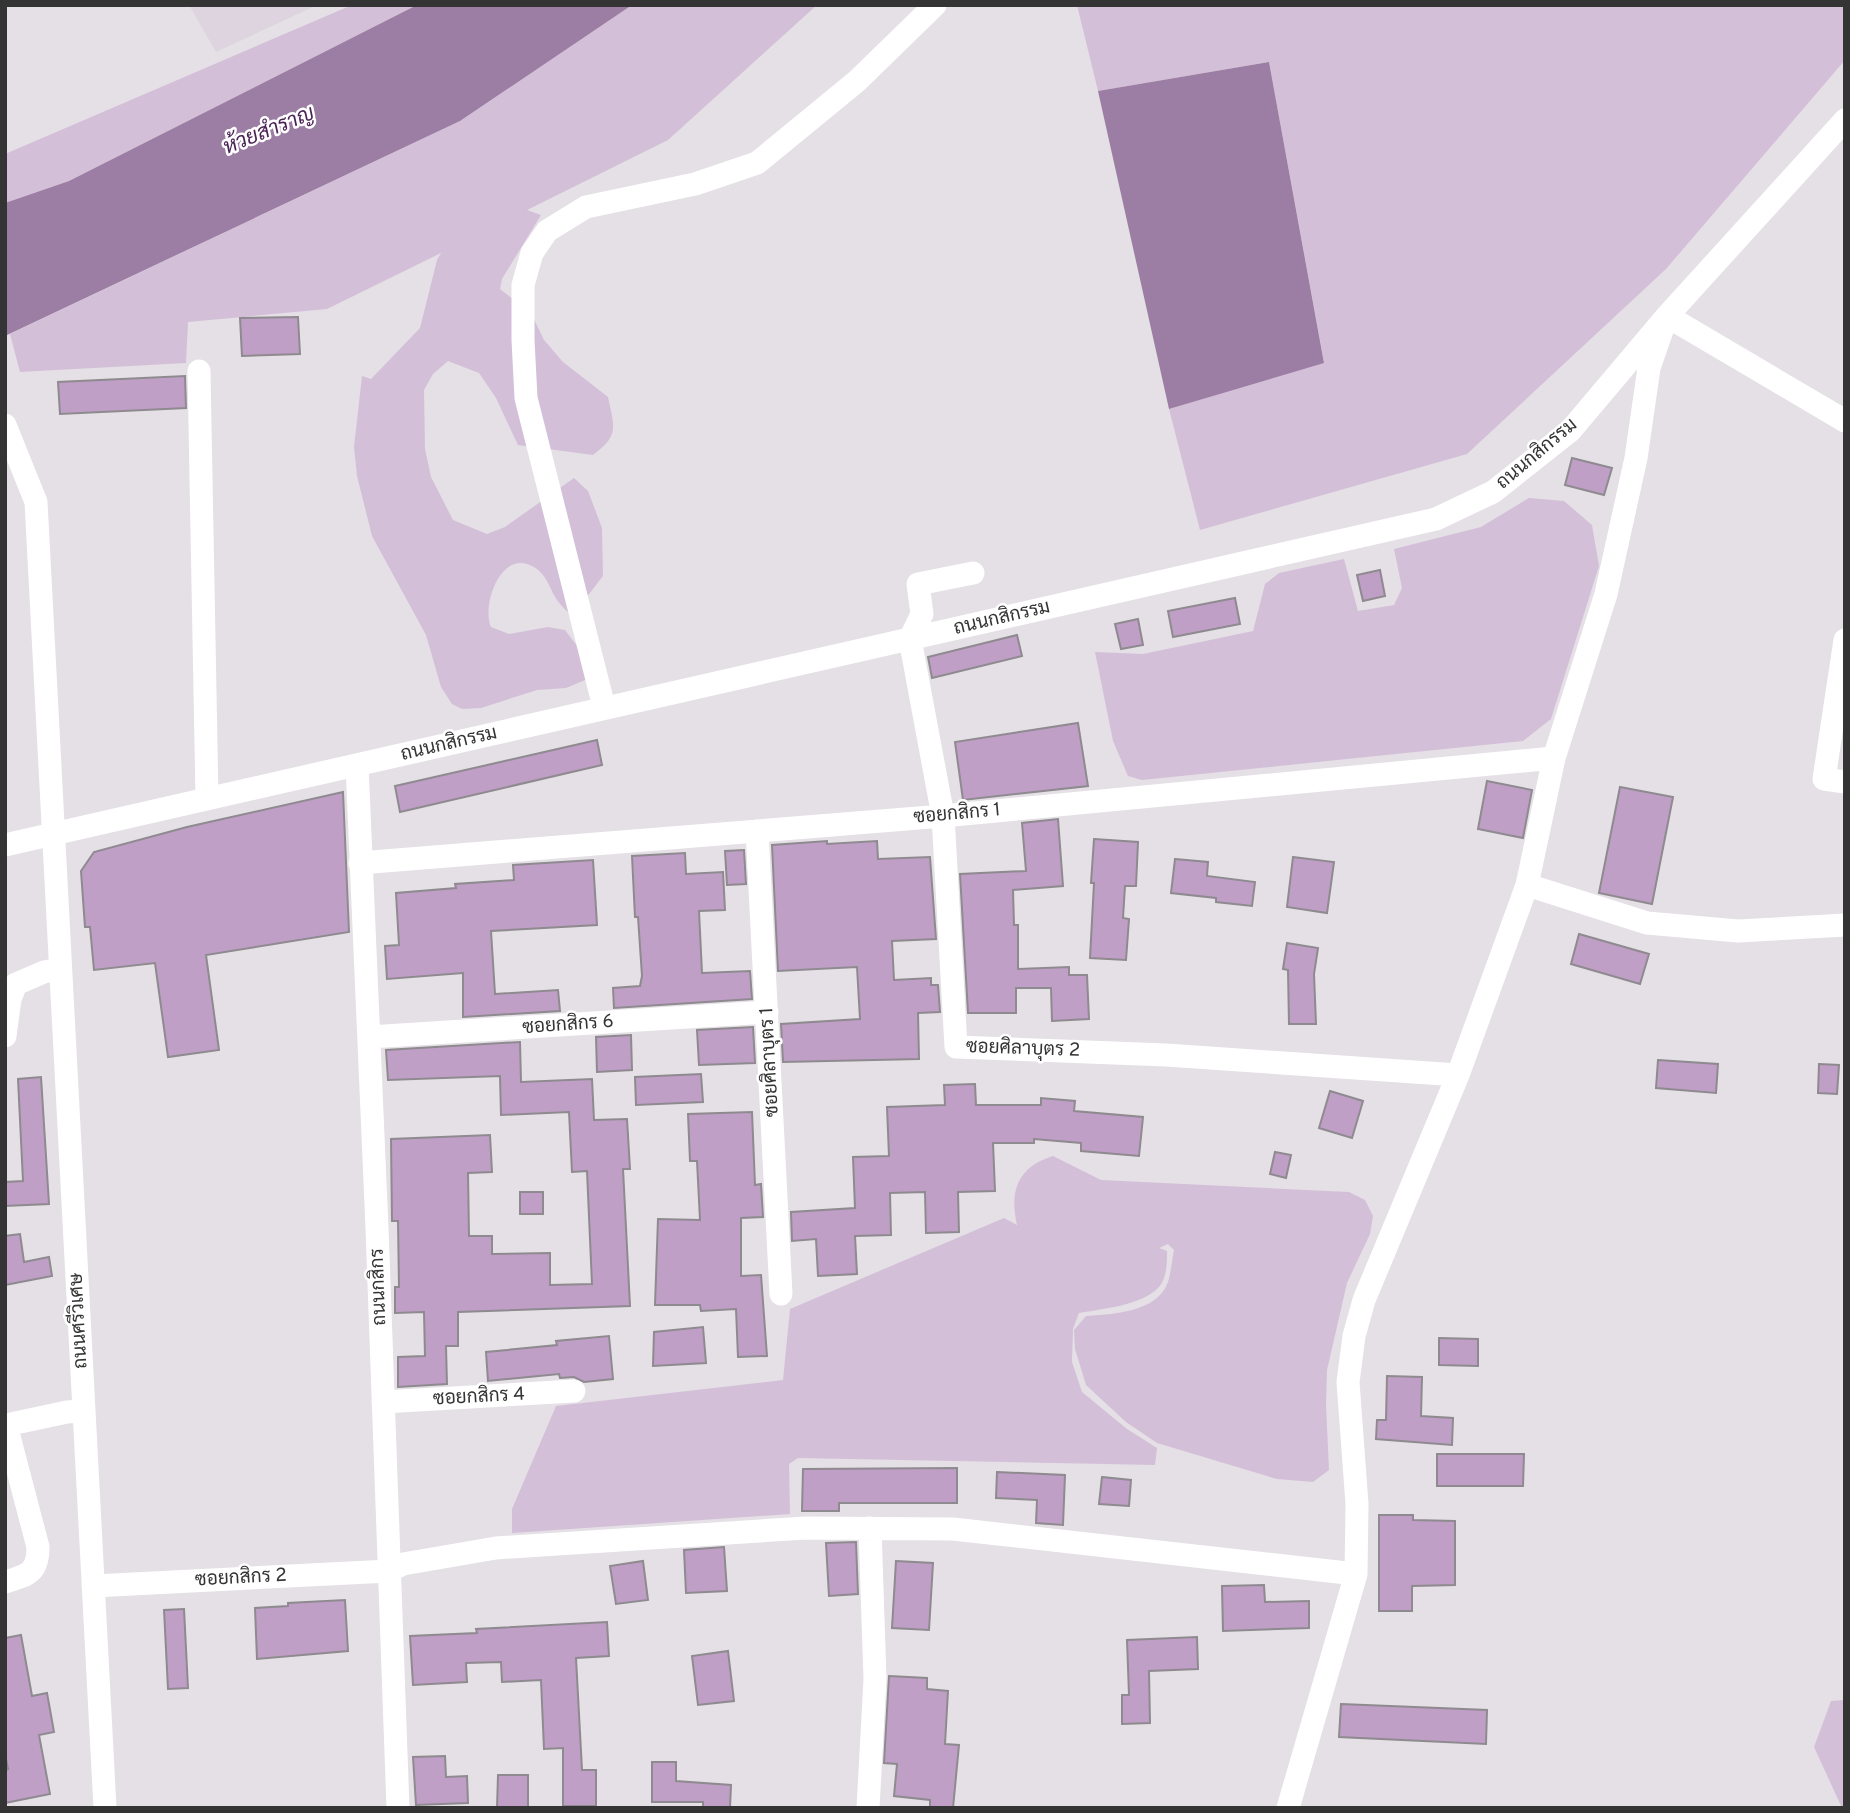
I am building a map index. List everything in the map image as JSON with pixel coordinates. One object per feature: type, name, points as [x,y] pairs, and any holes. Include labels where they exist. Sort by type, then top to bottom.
[{"type":"street","points":[[604,707],[526,398],[523,285],[532,253],[547,231],[586,207],[695,184],[757,163],[857,81],[935,5]]},
{"type":"street","name":"ถนนกสิกรรม","points":[[5,845],[1436,519],[1493,492],[1570,432],[1667,316],[1845,120]]},
{"type":"street","points":[[1288,1808],[1356,1574],[1357,1504],[1348,1382],[1354,1336],[1364,1300],[1458,1075],[1527,885],[1554,758],[1606,594],[1636,458],[1649,368],[1667,316],[1845,422]]},
{"type":"street","points":[[199,371],[207,799]]},
{"type":"street","name":"ถนนศรีวิเศษ","points":[[5,425],[36,502],[105,1808]]},
{"type":"street","points":[[910,639],[922,614],[918,584],[973,573]]},
{"type":"street","name":"ซอยศิลาบุตร 2","points":[[910,639],[943,816],[956,1047],[1166,1055],[1458,1075]]},
{"type":"street","points":[[1845,640],[1824,779],[1845,782]]},
{"type":"street","name":"ซอยกสิกร 1","points":[[360,863],[943,816],[1554,758]]},
{"type":"street","name":"ถนนกสิกร","points":[[357,765],[398,1808]]},
{"type":"street","name":"ซอยศิลาบุตร 1","points":[[757,831],[781,1294]]},
{"type":"street","points":[[1527,885],[1647,923],[1738,931],[1845,925]]},
{"type":"street","points":[[5,1036],[10,999],[16,984],[44,972],[60,969]]},
{"type":"street","name":"ซอยกสิกร 6","points":[[369,1037],[768,1012]]},
{"type":"street","name":"ซอยกสิกร 4","points":[[383,1402],[574,1391]]},
{"type":"street","points":[[5,1582],[27,1576],[38,1563],[38,1547],[6,1425],[83,1411]]},
{"type":"street","name":"ซอยกสิกร 2","points":[[93,1586],[389,1571],[403,1564],[496,1548],[806,1528],[953,1530],[1356,1574]]},
{"type":"street","points":[[868,1808],[875,1679],[870,1528]]},
{"type":"shaded area","points":[[189,5],[317,5],[216,52]]},
{"type":"shaded area","points":[[352,5],[417,5],[69,181],[5,203],[5,154]]},
{"type":"shaded area","points":[[632,5],[817,5],[668,140],[527,210],[541,215],[502,279],[500,289],[531,313],[544,340],[563,362],[608,397],[613,430],[602,448],[593,455],[518,445],[496,398],[479,373],[448,361],[433,374],[424,390],[425,449],[431,477],[453,520],[487,534],[505,527],[574,478],[588,491],[602,528],[603,576],[572,616],[557,600],[538,570],[527,564],[517,563],[500,575],[489,608],[491,627],[509,634],[548,627],[565,630],[587,659],[590,678],[566,688],[537,690],[481,708],[462,709],[452,704],[441,687],[426,635],[372,536],[357,476],[354,447],[362,376],[371,379],[420,328],[441,253],[327,309],[188,322],[186,363],[20,372],[10,334],[460,121]]},
{"type":"shaded area","points":[[1077,5],[1845,5],[1845,60],[1666,269],[1467,454],[1200,530],[1169,409],[1324,362],[1269,62],[1098,91]]},
{"type":"shaded area","points":[[1529,498],[1564,501],[1592,525],[1599,566],[1551,719],[1523,741],[1142,780],[1128,776],[1113,741],[1095,652],[1143,654],[1253,631],[1265,584],[1279,573],[1344,559],[1358,611],[1394,605],[1402,588],[1394,549],[1481,527]]},
{"type":"shaded area","points":[[1053,1156],[1101,1180],[1349,1192],[1365,1200],[1373,1216],[1370,1234],[1347,1283],[1327,1370],[1329,1470],[1313,1482],[1277,1479],[1157,1443],[1126,1422],[1086,1385],[1075,1349],[1074,1330],[1086,1316],[1133,1310],[1154,1300],[1162,1292],[1169,1278],[1174,1250],[1168,1244],[1159,1248],[1167,1251],[1167,1266],[1158,1288],[1142,1299],[1079,1313],[1073,1329],[1072,1362],[1082,1392],[1127,1429],[1157,1448],[1155,1465],[798,1458],[789,1464],[790,1514],[512,1533],[512,1509],[556,1406],[783,1380],[790,1309],[1004,1218],[1017,1225],[1014,1201],[1019,1182],[1031,1167]]},
{"type":"shaded area","points":[[1845,1700],[1845,1808],[1842,1808],[1814,1747],[1831,1701]]},
{"type":"water","name":"ห้วยสำราญ","points":[[417,5],[632,5],[460,121],[5,336],[5,203],[69,181]]},
{"type":"water","points":[[1269,62],[1324,363],[1169,409],[1098,91]]},
{"type":"building","points":[[298,317],[300,354],[242,356],[240,318]]},
{"type":"building","points":[[185,376],[186,408],[60,414],[58,382]]},
{"type":"building","points":[[1572,458],[1612,468],[1604,495],[1565,485]]},
{"type":"building","points":[[1380,570],[1385,596],[1363,601],[1357,575]]},
{"type":"building","points":[[1235,598],[1240,624],[1173,637],[1168,611]]},
{"type":"building","points":[[1138,619],[1143,645],[1121,649],[1115,624]]},
{"type":"building","points":[[1017,635],[1022,656],[932,678],[928,657]]},
{"type":"building","points":[[1078,723],[1088,786],[963,800],[955,742]]},
{"type":"building","points":[[597,740],[602,765],[400,812],[395,786]]},
{"type":"building","points":[[1487,781],[1532,790],[1523,838],[1478,829]]},
{"type":"building","points":[[1620,787],[1673,797],[1652,904],[1599,893]]},
{"type":"building","points":[[343,792],[349,932],[206,955],[219,1050],[168,1057],[155,963],[94,970],[90,927],[85,927],[81,871],[94,852],[187,827]]},
{"type":"building","points":[[1058,819],[1063,886],[1013,890],[1014,925],[1018,925],[1018,969],[1069,967],[1069,975],[1087,975],[1089,1019],[1052,1021],[1051,988],[1016,988],[1016,1013],[968,1013],[960,874],[1026,871],[1022,823]]},
{"type":"building","points":[[1094,839],[1138,842],[1136,886],[1125,886],[1123,918],[1129,919],[1126,960],[1090,958]]},
{"type":"building","points":[[827,841],[827,844],[877,841],[878,859],[930,857],[936,939],[892,941],[894,980],[931,978],[931,985],[938,985],[940,1012],[918,1013],[919,1059],[783,1062],[781,1024],[860,1019],[857,967],[778,971],[772,845]]},
{"type":"building","points":[[744,850],[746,884],[727,885],[725,851]]},
{"type":"building","points":[[685,853],[686,874],[723,872],[725,910],[699,911],[702,973],[750,971],[752,999],[614,1008],[613,988],[640,986],[642,976],[632,856]]},
{"type":"building","points":[[1293,857],[1334,862],[1327,913],[1287,907]]},
{"type":"building","points":[[1175,859],[1208,862],[1207,876],[1255,882],[1252,906],[1216,902],[1216,898],[1171,893]]},
{"type":"building","points":[[593,860],[597,925],[491,931],[495,994],[558,990],[560,1011],[463,1017],[463,973],[387,979],[385,946],[399,945],[396,893],[456,888],[455,884],[514,880],[513,865]]},
{"type":"building","points":[[1579,934],[1649,954],[1640,984],[1571,964]]},
{"type":"building","points":[[1287,943],[1318,948],[1314,974],[1316,1024],[1289,1024],[1288,970],[1283,969]]},
{"type":"building","points":[[753,1027],[755,1063],[699,1065],[697,1030]]},
{"type":"building","points":[[631,1035],[632,1070],[597,1072],[596,1037]]},
{"type":"building","points":[[520,1042],[521,1082],[592,1079],[594,1120],[627,1119],[630,1169],[623,1169],[630,1306],[458,1312],[458,1346],[446,1346],[447,1384],[398,1387],[398,1357],[425,1356],[424,1312],[395,1313],[395,1287],[399,1287],[398,1221],[392,1221],[391,1139],[490,1135],[492,1172],[468,1173],[469,1236],[492,1236],[492,1254],[550,1253],[550,1285],[592,1284],[587,1171],[572,1172],[569,1112],[501,1115],[500,1076],[388,1080],[386,1050]]},
{"type":"building","points":[[1658,1060],[1718,1064],[1716,1093],[1656,1088]]},
{"type":"building","points":[[1819,1064],[1839,1065],[1837,1094],[1818,1093]]},
{"type":"building","points":[[701,1074],[703,1102],[636,1105],[635,1077]]},
{"type":"building","points":[[41,1077],[49,1204],[5,1206],[5,1182],[23,1181],[18,1079]]},
{"type":"building","points":[[975,1084],[976,1105],[1041,1105],[1041,1098],[1075,1101],[1074,1111],[1143,1117],[1139,1156],[1081,1151],[1081,1143],[1034,1139],[1034,1143],[993,1143],[995,1191],[958,1192],[959,1232],[926,1233],[925,1192],[890,1193],[891,1235],[855,1236],[857,1274],[818,1276],[816,1239],[792,1241],[791,1212],[855,1208],[853,1157],[889,1156],[887,1107],[945,1105],[944,1085]]},
{"type":"building","points":[[1330,1091],[1363,1101],[1352,1138],[1319,1128]]},
{"type":"building","points":[[752,1112],[755,1185],[761,1184],[763,1217],[741,1218],[741,1276],[761,1275],[767,1356],[738,1357],[736,1309],[701,1311],[700,1305],[655,1305],[658,1219],[700,1220],[697,1161],[690,1161],[688,1114]]},
{"type":"building","points":[[1275,1152],[1291,1155],[1286,1178],[1270,1174]]},
{"type":"building","points":[[520,1192],[543,1192],[543,1214],[520,1214]]},
{"type":"building","points":[[20,1234],[24,1262],[49,1257],[52,1276],[5,1285],[5,1236]]},
{"type":"building","points":[[703,1327],[706,1363],[653,1366],[654,1332]]},
{"type":"building","points":[[609,1336],[613,1379],[584,1382],[574,1377],[560,1378],[559,1374],[488,1381],[486,1352],[557,1345],[556,1341]]},
{"type":"building","points":[[1439,1338],[1478,1339],[1478,1366],[1439,1365]]},
{"type":"building","points":[[1387,1376],[1422,1377],[1421,1416],[1453,1418],[1452,1445],[1376,1439],[1377,1420],[1386,1420]]},
{"type":"building","points":[[1437,1454],[1524,1454],[1523,1486],[1437,1486]]},
{"type":"building","points":[[957,1468],[957,1503],[839,1503],[839,1511],[802,1511],[803,1469]]},
{"type":"building","points":[[997,1472],[1065,1475],[1063,1525],[1036,1523],[1037,1500],[996,1498]]},
{"type":"building","points":[[1102,1477],[1131,1480],[1129,1506],[1099,1504]]},
{"type":"building","points":[[1379,1515],[1413,1515],[1413,1520],[1455,1521],[1455,1585],[1412,1586],[1412,1611],[1379,1611]]},
{"type":"building","points":[[856,1542],[858,1594],[829,1596],[826,1543]]},
{"type":"building","points":[[724,1547],[727,1591],[686,1593],[684,1550]]},
{"type":"building","points":[[643,1561],[648,1600],[616,1604],[610,1566]]},
{"type":"building","points":[[896,1561],[933,1563],[929,1630],[892,1628]]},
{"type":"building","points":[[1264,1585],[1265,1602],[1309,1601],[1309,1628],[1223,1631],[1222,1586]]},
{"type":"building","points":[[345,1600],[348,1651],[257,1659],[255,1608]]},
{"type":"building","points":[[184,1609],[188,1688],[168,1689],[164,1610]]},
{"type":"building","points":[[607,1622],[609,1656],[576,1658],[582,1770],[596,1770],[596,1806],[563,1806],[563,1748],[544,1749],[541,1680],[502,1682],[501,1662],[466,1663],[467,1682],[413,1685],[410,1636],[477,1633],[476,1629]]},
{"type":"building","points":[[21,1635],[32,1696],[47,1693],[54,1732],[39,1735],[50,1794],[5,1803],[5,1770],[8,1769],[5,1754],[5,1638]]},
{"type":"building","points":[[1197,1637],[1198,1669],[1149,1671],[1150,1723],[1122,1724],[1122,1695],[1129,1695],[1127,1640]]},
{"type":"building","points":[[728,1651],[734,1701],[698,1705],[692,1656]]},
{"type":"building","points":[[889,1676],[927,1678],[927,1689],[948,1691],[945,1744],[959,1745],[953,1808],[930,1808],[930,1800],[894,1796],[897,1764],[884,1763]]},
{"type":"building","points":[[1341,1704],[1487,1710],[1486,1744],[1339,1737]]},
{"type":"building","points":[[445,1756],[446,1777],[467,1776],[468,1803],[416,1805],[413,1757]]},
{"type":"building","points":[[652,1762],[676,1762],[676,1781],[731,1785],[730,1808],[703,1807],[703,1802],[652,1802]]},
{"type":"building","points":[[498,1775],[528,1775],[528,1808],[497,1808]]}]
